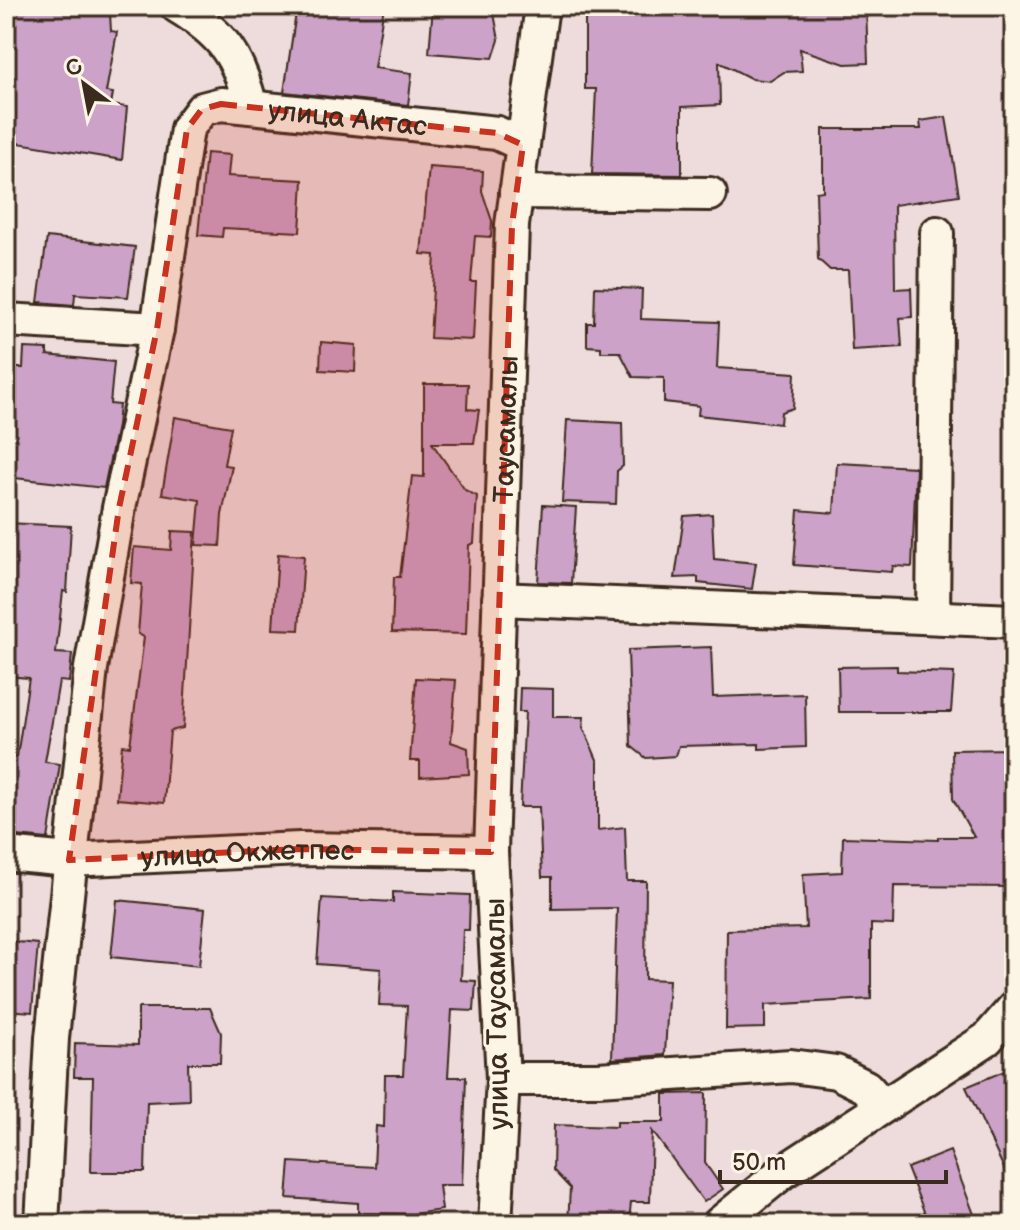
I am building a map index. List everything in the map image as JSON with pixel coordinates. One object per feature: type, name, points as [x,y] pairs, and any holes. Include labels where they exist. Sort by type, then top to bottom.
[{"type":"street","name":"улица Актас","points":[[177,6],[208,25],[241,67],[251,107],[497,133],[523,145]]},
{"type":"street","name":"Таусамалы","points":[[491,852],[512,225],[542,6]]},
{"type":"street","points":[[42,1224],[52,1038],[69,860],[94,654],[119,508],[157,329],[187,129],[202,109],[221,104],[251,107]]},
{"type":"street","points":[[516,192],[710,194]]},
{"type":"street","points":[[933,617],[937,233]]},
{"type":"street","points":[[6,320],[157,329]]},
{"type":"street","points":[[499,599],[1014,621]]},
{"type":"street","name":"улица Окжетпес","points":[[6,854],[69,860],[300,849],[491,852]]},
{"type":"street","name":"улица Таусамалы","points":[[491,852],[503,1079],[495,1224]]},
{"type":"street","points":[[719,1224],[783,1172],[987,1039],[1014,1008]]},
{"type":"street","points":[[503,1079],[598,1079],[791,1066],[836,1072],[866,1087],[883,1106]]},
{"type":"highlighted area","points":[[221,104],[497,133],[523,145],[512,225],[491,852],[300,849],[69,860],[119,508],[157,329],[187,129],[202,109]]},
{"type":"building","points":[[12,6],[76,6],[110,13],[111,31],[117,32],[106,92],[113,93],[111,105],[127,107],[122,160],[6,141],[6,39]]},
{"type":"building","points":[[297,6],[384,6],[374,68],[412,73],[408,105],[284,92]]},
{"type":"building","points":[[433,6],[493,8],[499,40],[493,58],[429,53]]},
{"type":"building","points":[[585,6],[866,6],[868,63],[845,64],[800,49],[802,71],[784,72],[770,81],[752,79],[719,62],[720,105],[682,107],[682,175],[592,174],[596,89],[585,89]]},
{"type":"building","points":[[946,117],[959,195],[894,205],[895,289],[911,288],[912,317],[900,318],[902,347],[852,350],[848,270],[830,270],[818,259],[816,192],[823,191],[823,129],[921,129],[920,121]]},
{"type":"building","points":[[206,153],[230,155],[228,176],[303,180],[300,232],[223,228],[222,237],[198,235]]},
{"type":"building","points":[[429,167],[483,171],[482,191],[492,221],[491,237],[475,236],[471,282],[476,282],[473,340],[430,338],[435,255],[421,254]]},
{"type":"building","points":[[47,237],[135,247],[128,297],[75,294],[74,305],[38,302]]},
{"type":"building","points":[[595,287],[642,289],[641,319],[719,322],[717,368],[795,373],[793,408],[781,412],[780,424],[698,415],[699,406],[664,402],[664,378],[633,377],[620,352],[601,352],[601,347],[587,346],[587,323],[594,323]]},
{"type":"building","points":[[321,342],[356,345],[355,372],[320,370]]},
{"type":"building","points":[[24,348],[47,349],[47,355],[114,362],[110,404],[119,405],[104,488],[6,477],[6,368],[23,368]]},
{"type":"building","points":[[424,384],[468,384],[467,409],[479,410],[474,443],[432,443],[465,490],[477,496],[474,543],[469,545],[466,634],[392,632],[394,577],[400,577],[412,476],[424,477]]},
{"type":"building","points":[[175,417],[231,427],[224,465],[232,466],[222,515],[220,546],[196,545],[200,500],[162,494]]},
{"type":"building","points":[[567,420],[622,423],[623,466],[617,471],[616,504],[562,502]]},
{"type":"building","points":[[837,463],[916,467],[912,567],[893,566],[892,572],[794,565],[798,510],[834,513]]},
{"type":"building","points":[[543,505],[576,507],[571,583],[538,582]]},
{"type":"building","points":[[712,514],[714,559],[756,563],[752,589],[698,583],[698,577],[675,578],[684,516]]},
{"type":"building","points":[[6,523],[71,526],[67,592],[63,591],[56,653],[72,654],[69,682],[59,681],[45,762],[60,764],[48,839],[6,835],[6,756],[17,757],[29,678],[6,676]]},
{"type":"building","points":[[172,531],[195,532],[183,728],[170,731],[164,803],[117,799],[122,745],[130,746],[144,637],[138,634],[142,584],[131,583],[134,547],[171,550]]},
{"type":"building","points":[[278,554],[304,556],[299,630],[273,629]]},
{"type":"building","points":[[711,647],[713,697],[805,694],[806,747],[759,749],[759,744],[679,746],[676,756],[646,758],[631,746],[628,650]]},
{"type":"building","points":[[897,666],[897,671],[954,673],[951,712],[839,712],[838,667]]},
{"type":"building","points":[[416,678],[456,680],[451,742],[468,748],[469,774],[420,777],[420,761],[410,761]]},
{"type":"building","points":[[520,688],[553,689],[553,717],[584,717],[583,727],[598,762],[598,830],[625,827],[627,881],[646,881],[645,979],[669,980],[665,1055],[612,1059],[617,908],[552,909],[552,877],[542,877],[539,807],[520,807],[525,712],[519,712]]},
{"type":"building","points":[[1011,749],[1014,887],[894,886],[893,925],[871,924],[871,999],[765,1005],[765,1028],[726,1029],[727,930],[806,928],[803,874],[842,872],[843,837],[938,840],[938,837],[974,837],[953,799],[952,750]]},
{"type":"building","points":[[393,892],[470,895],[469,930],[463,930],[461,980],[476,981],[474,1011],[452,1010],[448,1077],[466,1077],[462,1185],[439,1185],[442,1210],[413,1214],[358,1213],[358,1203],[287,1198],[290,1162],[374,1167],[376,1126],[384,1127],[385,1075],[403,1075],[407,1006],[379,1005],[381,969],[317,964],[322,898],[393,902]]},
{"type":"building","points":[[117,900],[205,909],[199,966],[111,957]]},
{"type":"building","points":[[6,941],[38,944],[32,1012],[6,1010]]},
{"type":"building","points":[[138,1008],[210,1008],[221,1033],[220,1063],[188,1063],[189,1100],[147,1102],[145,1172],[91,1172],[93,1077],[74,1077],[75,1043],[138,1045]]},
{"type":"building","points":[[1014,1067],[1014,1190],[966,1087]]},
{"type":"building","points":[[706,1093],[705,1163],[723,1189],[704,1202],[652,1131],[650,1202],[631,1202],[629,1222],[608,1220],[608,1224],[568,1224],[570,1188],[553,1170],[554,1125],[617,1127],[617,1122],[664,1122],[664,1094]]},
{"type":"building","points":[[950,1151],[975,1217],[957,1224],[929,1224],[907,1168]]}]
